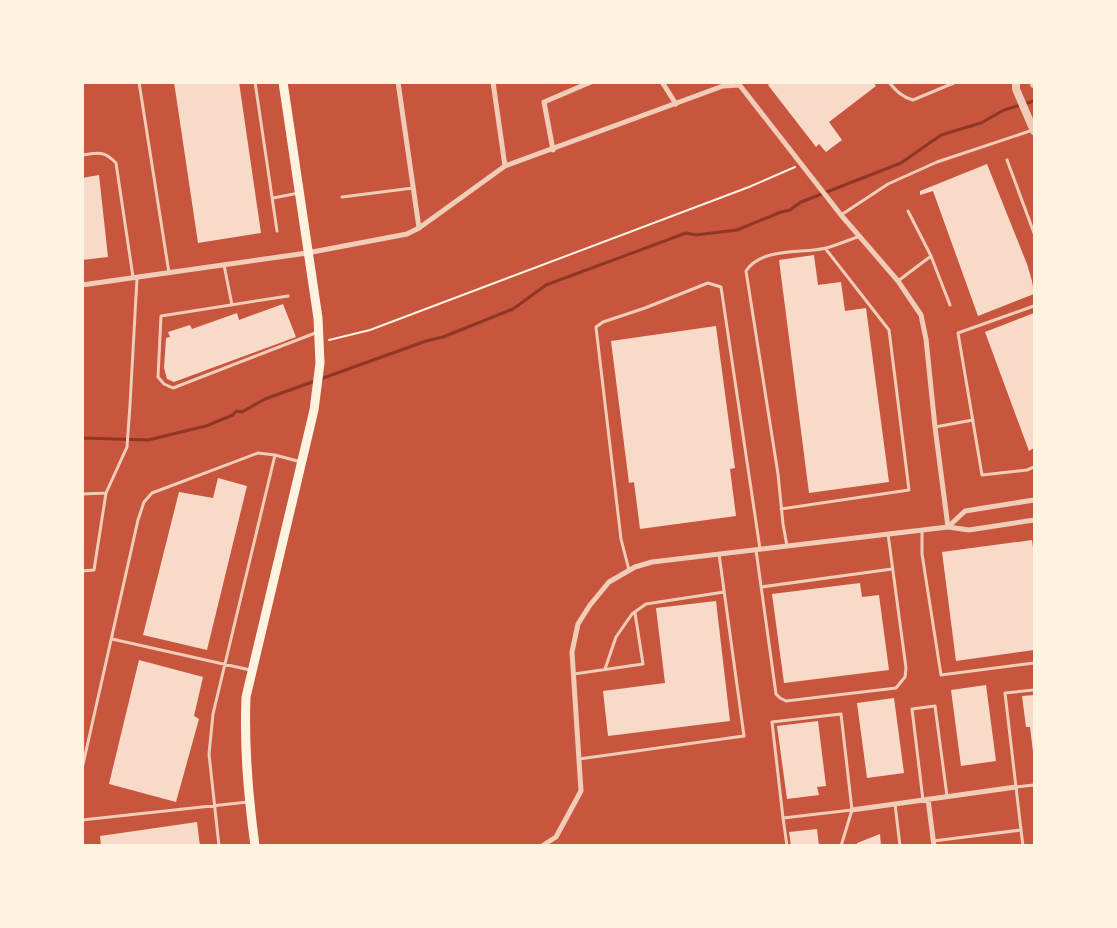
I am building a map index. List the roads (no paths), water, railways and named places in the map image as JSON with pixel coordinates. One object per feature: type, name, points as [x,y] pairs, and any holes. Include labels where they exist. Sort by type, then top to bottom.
[{"type":"main road","points":[[255,846],[249,802],[244,736],[246,697],[314,410],[320,363],[319,332],[283,82]]},
{"type":"street","points":[[398,82],[418,228]]},
{"type":"street","points":[[493,82],[505,166]]},
{"type":"street","points":[[553,150],[544,102],[591,82]]},
{"type":"street","points":[[662,82],[676,104]]},
{"type":"street","points":[[82,285],[308,253],[407,234],[505,166],[553,150],[723,86],[740,83],[841,215],[898,281],[921,315],[926,339],[948,526]]},
{"type":"street","points":[[1016,86],[1034,129]]},
{"type":"street","points":[[948,526],[965,511],[1034,500]]},
{"type":"street","points":[[542,846],[556,836],[581,791],[572,652],[578,624],[590,605],[609,582],[629,570],[652,562],[948,526],[970,530],[1034,520]]},
{"type":"street","points":[[852,810],[1016,788]]},
{"type":"street","points":[[925,800],[934,843]]},
{"type":"lane","points":[[139,82],[169,273]]},
{"type":"lane","points":[[255,82],[277,231]]},
{"type":"lane","points":[[889,82],[896,91],[906,98],[913,100],[956,82]]},
{"type":"lane","points":[[841,215],[888,184],[937,162],[1034,129]]},
{"type":"lane","points":[[82,155],[101,153],[110,156],[116,163],[135,278],[130,405],[126,447],[106,493],[94,570],[82,571]]},
{"type":"lane","points":[[1007,160],[1034,233]]},
{"type":"lane","points":[[342,197],[413,188]]},
{"type":"lane","points":[[272,198],[299,193]]},
{"type":"lane","points":[[908,211],[931,256],[950,305]]},
{"type":"lane","points":[[787,546],[778,474],[746,271],[751,263],[780,253],[825,248],[860,236]]},
{"type":"lane","points":[[781,509],[909,490],[889,330],[825,248]]},
{"type":"lane","points":[[898,281],[931,256]]},
{"type":"lane","points":[[224,265],[232,305]]},
{"type":"lane","points":[[629,570],[621,540],[596,327],[603,322],[708,283],[721,287],[758,549],[761,587],[776,694],[780,698],[786,701],[896,688],[902,683],[906,668],[888,534]]},
{"type":"lane","points":[[288,296],[161,316],[158,377],[164,384],[173,388],[319,332]]},
{"type":"lane","points":[[1034,306],[958,333],[982,475],[1027,470],[1034,467]]},
{"type":"lane","points":[[935,427],[973,420]]},
{"type":"lane","points":[[82,769],[138,520],[144,502],[152,493],[258,453],[302,462]]},
{"type":"lane","points":[[219,846],[209,754],[212,714],[275,455]]},
{"type":"lane","points":[[82,494],[106,493]]},
{"type":"lane","points":[[922,530],[922,554],[941,674],[1034,663]]},
{"type":"lane","points":[[579,759],[744,736],[719,554]]},
{"type":"lane","points":[[761,587],[892,569]]},
{"type":"lane","points":[[605,669],[616,637],[635,612],[646,604],[724,592]]},
{"type":"lane","points":[[573,674],[643,664],[635,612]]},
{"type":"lane","points":[[112,639],[251,671]]},
{"type":"lane","points":[[1023,846],[1005,693],[1034,690]]},
{"type":"lane","points":[[925,800],[912,709],[935,706],[947,797]]},
{"type":"lane","points":[[787,846],[772,722],[840,714],[852,810],[841,846]]},
{"type":"lane","points":[[1016,788],[1034,786]]},
{"type":"lane","points":[[82,820],[249,802]]},
{"type":"lane","points":[[895,804],[900,846]]},
{"type":"lane","points":[[783,818],[852,810]]},
{"type":"lane","points":[[934,843],[1021,830]]},
{"type":"waterway","points":[[82,438],[148,440],[206,426],[233,415],[236,411],[242,412],[265,399],[426,341],[443,337],[513,309],[546,285],[686,233],[696,235],[737,230],[790,210],[801,202],[901,163],[941,135],[981,123],[1004,110],[1034,101]]}]
